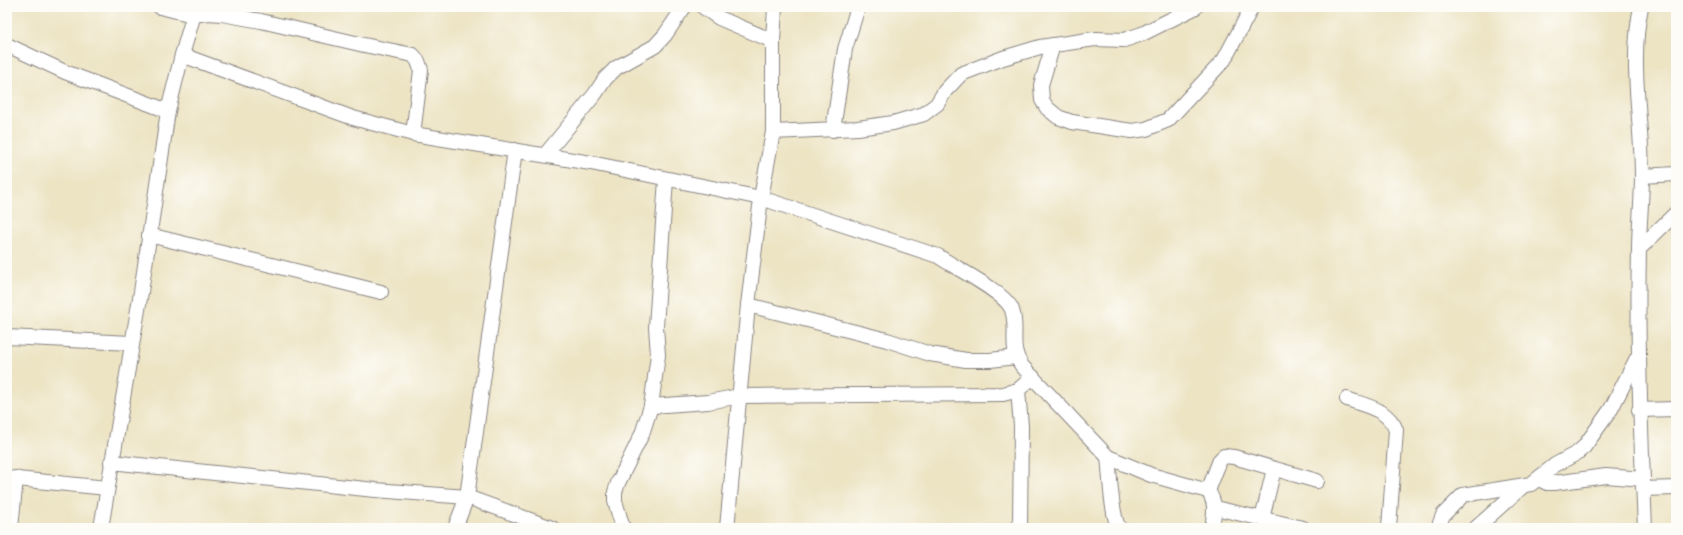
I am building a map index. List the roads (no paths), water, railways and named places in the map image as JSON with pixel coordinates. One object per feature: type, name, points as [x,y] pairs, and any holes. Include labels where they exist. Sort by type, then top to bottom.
[{"type":"street","points":[[160,7],[222,14],[413,55],[418,60],[421,70],[413,134]]},
{"type":"street","points":[[545,155],[595,94],[605,79],[616,68],[655,46],[665,35],[684,7]]},
{"type":"street","points":[[703,7],[719,18],[773,41]]},
{"type":"street","points":[[727,528],[748,305],[761,198],[773,132],[773,41],[775,7]]},
{"type":"street","points":[[833,130],[845,49],[858,7]]},
{"type":"street","points":[[773,132],[858,128],[893,123],[924,114],[937,104],[945,91],[961,74],[1002,58],[1040,47],[1095,39],[1124,40],[1142,34],[1196,7]]},
{"type":"street","points":[[1053,45],[1041,85],[1042,100],[1047,108],[1058,117],[1072,122],[1132,131],[1146,129],[1168,120],[1224,60],[1252,7]]},
{"type":"street","points":[[1641,7],[1636,39],[1637,98],[1642,176],[1639,249],[1638,356],[1645,528]]},
{"type":"street","points":[[101,528],[168,111],[194,11]]},
{"type":"street","points":[[7,45],[65,72],[168,111]]},
{"type":"street","points":[[182,55],[353,118],[413,134],[545,155],[761,198],[938,256],[952,266],[997,291],[1005,299],[1012,309],[1016,357],[1108,457],[1151,475],[1208,491],[1213,498],[1215,508],[1212,528]]},
{"type":"street","points":[[455,528],[467,497],[515,150]]},
{"type":"street","points":[[1642,176],[1676,174]]},
{"type":"street","points":[[623,528],[615,500],[615,492],[642,434],[651,406],[658,355],[656,327],[666,179]]},
{"type":"street","points":[[1639,249],[1676,212]]},
{"type":"street","points":[[149,236],[381,292]]},
{"type":"street","points":[[748,305],[887,340],[930,354],[966,360],[990,360],[1016,357]]},
{"type":"street","points":[[7,337],[131,343]]},
{"type":"street","points":[[1438,528],[1443,515],[1463,495],[1531,484],[1584,447],[1611,408],[1638,356]]},
{"type":"street","points":[[651,406],[708,402],[740,396],[1003,394],[1018,390],[1033,377]]},
{"type":"street","points":[[1018,390],[1021,426],[1020,528]]},
{"type":"street","points":[[1347,399],[1382,412],[1393,423],[1396,430],[1389,528]]},
{"type":"street","points":[[1639,410],[1676,409]]},
{"type":"street","points":[[1208,491],[1220,460],[1224,456],[1234,457],[1317,481]]},
{"type":"street","points":[[1108,457],[1113,507],[1116,524],[1119,528]]},
{"type":"street","points":[[111,462],[375,490],[467,497],[549,527]]},
{"type":"street","points":[[1262,519],[1274,469]]},
{"type":"street","points":[[1538,479],[1554,483],[1606,476],[1643,484],[1676,488]]},
{"type":"street","points":[[11,528],[12,478],[107,488]]},
{"type":"street","points":[[1476,528],[1523,486]]},
{"type":"street","points":[[1215,508],[1303,528]]}]
